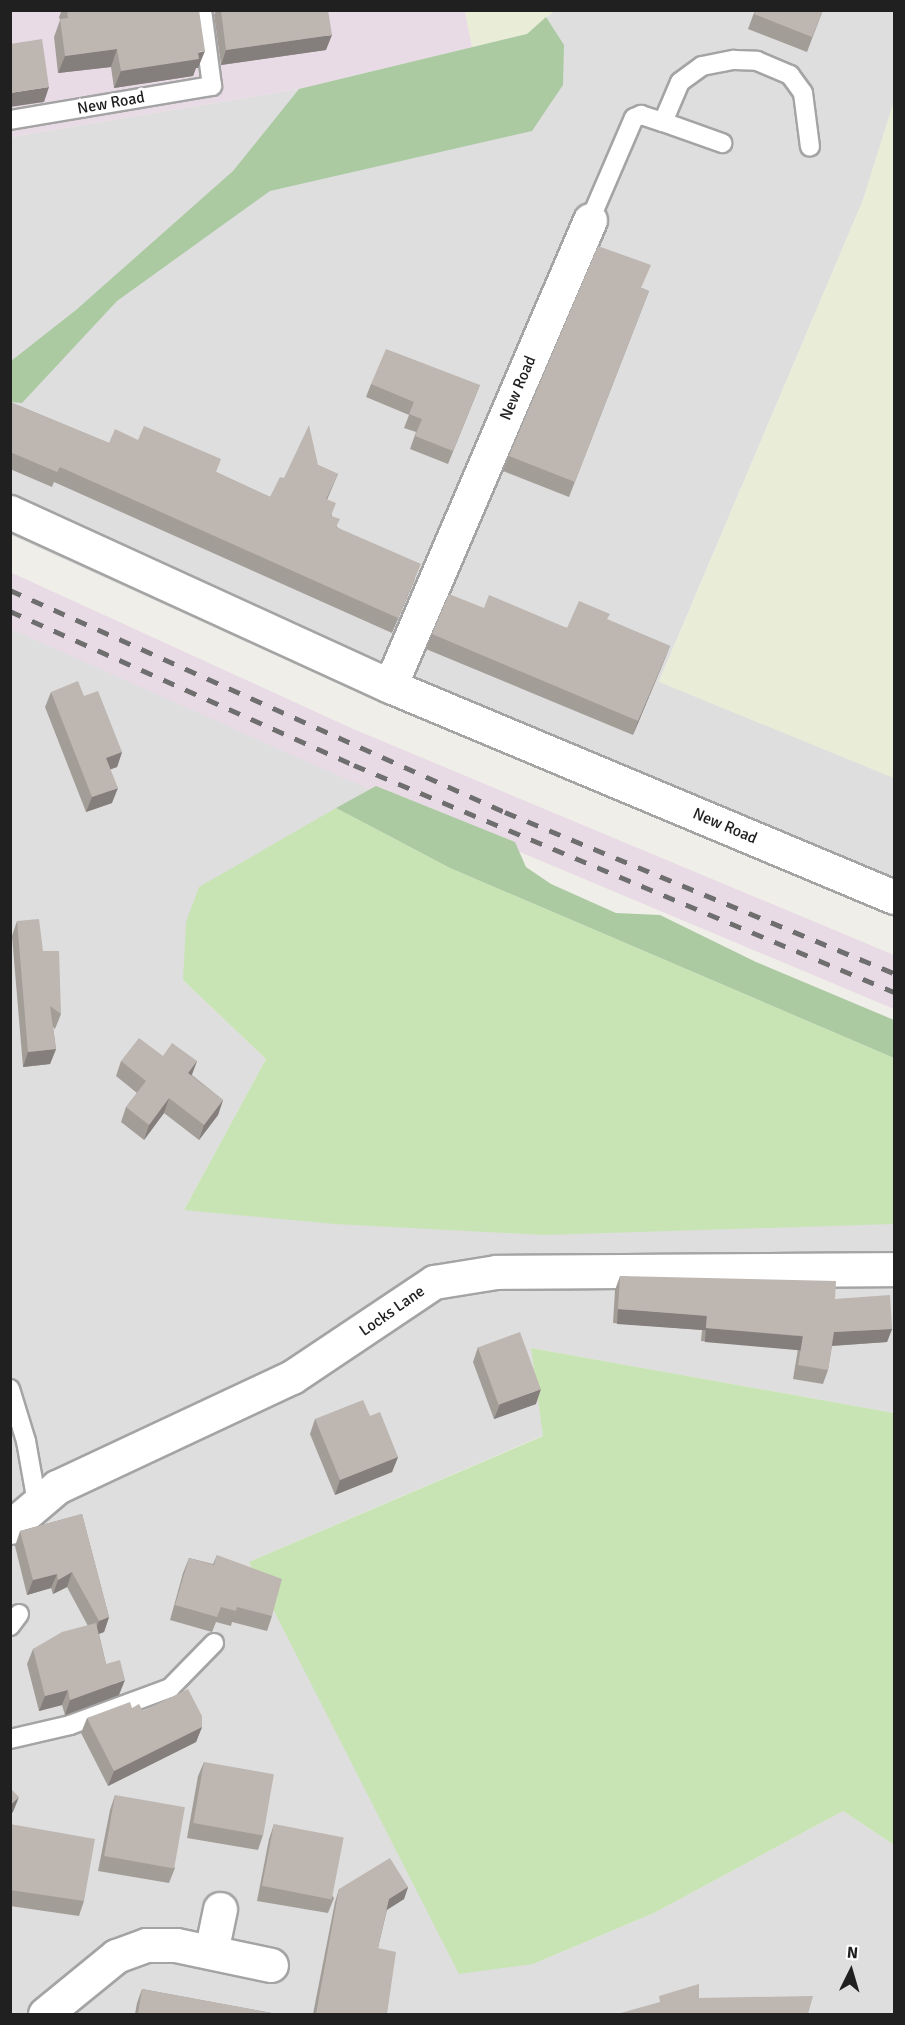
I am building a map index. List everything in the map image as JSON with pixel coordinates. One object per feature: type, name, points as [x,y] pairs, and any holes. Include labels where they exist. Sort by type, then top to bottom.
[{"type":"street","name":"New Road","points":[[390,686],[590,220]]},
{"type":"street","name":"New Road","points":[[10,512],[390,686],[894,897]]},
{"type":"street","name":"Locks Lane","points":[[10,1527],[37,1503],[74,1478],[292,1377],[341,1347],[414,1292],[434,1282],[496,1272],[894,1269]]},
{"type":"street","points":[[211,1952],[220,1909]]},
{"type":"street","points":[[45,2014],[104,1964],[129,1949],[161,1944],[270,1965]]},
{"type":"lane","name":"New Road","points":[[10,120],[212,86],[202,10]]},
{"type":"lane","points":[[663,122],[680,82],[688,74],[713,63],[757,61],[780,68],[798,84],[806,104],[810,147]]},
{"type":"lane","name":"New Road","points":[[590,220],[634,118],[641,115],[722,143]]},
{"type":"lane","points":[[10,1389],[26,1442],[37,1503]]},
{"type":"lane","points":[[10,1739],[70,1725],[170,1688],[214,1643]]},
{"type":"shaded area","points":[[11,11],[465,11],[472,47],[299,89],[11,137]]},
{"type":"shaded area","points":[[554,11],[894,11],[894,101],[863,200],[659,681],[894,778],[894,912],[367,697],[11,535],[11,137],[299,89],[527,34]]},
{"type":"shaded area","points":[[10,572],[351,728],[894,955],[894,1009],[339,776],[11,629]]},
{"type":"shaded area","points":[[10,624],[376,786],[183,980],[266,1059],[184,1210],[894,1224],[894,1413],[531,1348],[544,1435],[249,1562],[533,1964],[654,1913],[843,1811],[894,1845],[894,2014],[11,2014]]},
{"type":"green space","points":[[465,11],[554,11],[527,34],[472,47]]},
{"type":"green space","points":[[546,17],[564,45],[563,85],[532,131],[270,191],[117,301],[22,403],[11,402],[11,361],[76,310],[233,171],[299,89],[527,34]]},
{"type":"green space","points":[[894,101],[894,778],[659,682],[863,200]]},
{"type":"green space","points":[[376,786],[515,842],[526,867],[551,884],[616,913],[660,915],[756,962],[894,1020],[894,1058],[450,868],[336,808]]},
{"type":"green space","points":[[336,808],[450,868],[894,1058],[894,1224],[545,1235],[335,1224],[184,1210],[266,1059],[183,980],[186,922],[199,887]]},
{"type":"green space","points":[[531,1348],[894,1413],[894,1845],[843,1811],[654,1913],[533,1964],[459,1974],[249,1562],[543,1436]]},
{"type":"building","points":[[67,10],[199,10],[205,51],[198,52],[199,59],[121,71],[117,49],[65,56],[60,19],[68,18]]},
{"type":"building","points":[[221,10],[328,10],[332,35],[226,50]]},
{"type":"building","points":[[755,10],[823,10],[812,37],[754,14]]},
{"type":"building","points":[[42,39],[49,87],[10,93],[10,44]]},
{"type":"building","points":[[598,246],[651,265],[641,288],[649,291],[575,482],[509,456]]},
{"type":"building","points":[[386,349],[480,385],[453,451],[415,436],[422,419],[409,414],[414,402],[371,384]]},
{"type":"building","points":[[10,402],[109,443],[115,429],[138,440],[144,426],[221,459],[216,472],[270,497],[280,477],[284,478],[309,425],[318,465],[338,474],[326,499],[336,503],[331,516],[340,519],[336,527],[421,564],[398,618],[60,467],[57,472],[10,452]]},
{"type":"building","points":[[449,594],[484,608],[489,595],[567,628],[579,601],[610,614],[607,619],[670,646],[638,721],[432,634]]},
{"type":"building","points":[[78,681],[84,696],[98,691],[122,752],[106,758],[118,788],[92,797],[51,692]]},
{"type":"building","points":[[39,919],[43,951],[59,951],[61,1014],[50,1006],[56,1049],[28,1052],[17,921]]},
{"type":"building","points":[[139,1038],[163,1056],[172,1043],[197,1061],[188,1073],[223,1100],[204,1125],[169,1098],[149,1125],[126,1107],[146,1081],[121,1061]]},
{"type":"building","points":[[620,1276],[836,1281],[835,1299],[890,1295],[892,1329],[834,1332],[828,1370],[798,1365],[803,1336],[706,1328],[707,1316],[618,1309]]},
{"type":"building","points":[[520,1332],[541,1389],[499,1405],[478,1347]]},
{"type":"building","points":[[363,1400],[370,1416],[380,1412],[398,1457],[340,1480],[315,1419]]},
{"type":"building","points":[[82,1514],[109,1617],[99,1621],[72,1572],[58,1580],[57,1574],[33,1580],[20,1531]]},
{"type":"building","points":[[217,1555],[282,1579],[272,1616],[237,1607],[236,1611],[221,1607],[217,1617],[175,1605],[189,1558],[214,1565]]},
{"type":"building","points":[[96,1623],[106,1664],[120,1660],[125,1680],[70,1700],[68,1690],[45,1696],[33,1649],[62,1632]]},
{"type":"building","points":[[188,1689],[202,1716],[202,1727],[114,1771],[87,1718],[130,1702],[132,1708],[139,1704],[143,1711]]},
{"type":"building","points":[[204,1762],[274,1774],[263,1835],[193,1823]]},
{"type":"building","points":[[10,1788],[19,1797],[10,1805]]},
{"type":"building","points":[[115,1795],[185,1807],[174,1868],[104,1856]]},
{"type":"building","points":[[10,1824],[95,1839],[84,1901],[10,1890]]},
{"type":"building","points":[[274,1824],[344,1838],[332,1899],[262,1886]]},
{"type":"building","points":[[390,1858],[408,1887],[389,1899],[378,1948],[396,1952],[387,2014],[316,2014],[339,1889]]},
{"type":"building","points":[[699,1984],[699,1998],[813,1996],[808,2014],[617,2014],[660,2002],[659,1996]]},
{"type":"building","points":[[142,1989],[277,2014],[138,2014]]},
{"type":"railway","points":[[10,590],[505,812],[894,973]]},
{"type":"railway","points":[[10,611],[354,765],[894,992]]}]
